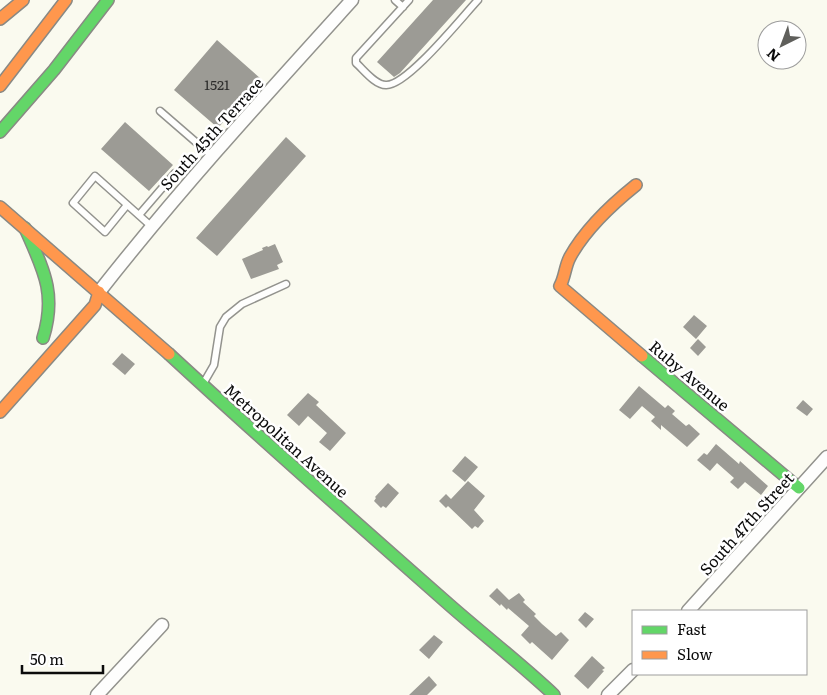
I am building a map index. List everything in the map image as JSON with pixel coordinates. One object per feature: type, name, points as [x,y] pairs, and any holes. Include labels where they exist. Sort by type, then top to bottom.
[{"type":"main road","points":[[0,19],[24,0]]},
{"type":"main road","points":[[0,86],[66,0]]},
{"type":"main road","points":[[0,132],[54,70],[108,0]]},
{"type":"main road","name":"Ruby Avenue","points":[[636,186],[619,197],[576,247],[564,269],[560,286],[799,488]]},
{"type":"main road","name":"Metropolitan Avenue","points":[[0,207],[99,292],[268,445],[554,695]]},
{"type":"main road","points":[[25,228],[44,271],[50,294],[49,315],[40,342],[57,324]]},
{"type":"main road","points":[[84,296],[99,292]]},
{"type":"main road","points":[[0,412],[95,305],[99,292]]},
{"type":"street","name":"South 45th Terrace","points":[[99,292],[150,226],[352,0]]},
{"type":"street","name":"South 47th Street","points":[[689,610],[827,457]]},
{"type":"street","points":[[97,695],[162,625]]},
{"type":"street","points":[[608,695],[632,671]]},
{"type":"lane","points":[[395,0],[403,7]]},
{"type":"lane","points":[[409,0],[356,58],[356,63],[380,84],[388,86],[398,82],[411,72],[478,0]]},
{"type":"lane","points":[[160,111],[212,156]]},
{"type":"lane","points":[[139,215],[175,173]]},
{"type":"lane","points":[[128,205],[105,232],[73,203],[95,176],[128,205],[139,215],[150,226]]},
{"type":"lane","points":[[203,385],[214,365],[220,327],[226,317],[242,304],[286,284]]},
{"type":"building","points":[[433,0],[466,0],[400,73],[394,77],[377,62]]},
{"type":"building","points":[[217,40],[261,79],[218,128],[174,90]]},
{"type":"building","points":[[125,122],[173,165],[149,191],[101,149]]},
{"type":"building","points":[[286,137],[306,156],[217,256],[196,238]]},
{"type":"building","points":[[275,244],[283,262],[277,265],[279,269],[251,279],[242,259],[263,250],[262,248]]},
{"type":"building","points":[[694,315],[707,326],[696,339],[683,327]]},
{"type":"building","points":[[698,339],[706,347],[698,356],[690,348]]},
{"type":"building","points":[[122,353],[135,364],[125,375],[112,364]]},
{"type":"building","points":[[639,386],[665,408],[668,405],[675,411],[672,414],[686,426],[689,424],[700,434],[687,447],[661,425],[661,430],[651,421],[655,417],[642,406],[630,419],[619,410]]},
{"type":"building","points":[[308,393],[319,402],[316,405],[346,433],[330,451],[319,442],[327,433],[308,416],[299,426],[287,415]]},
{"type":"building","points":[[803,400],[813,409],[807,416],[796,408]]},
{"type":"building","points":[[716,444],[739,464],[740,461],[768,486],[761,495],[745,482],[738,489],[730,482],[734,478],[717,463],[710,471],[697,460],[704,453],[707,455]]},
{"type":"building","points":[[465,456],[478,467],[465,482],[452,471]]},
{"type":"building","points":[[468,481],[485,496],[474,510],[484,521],[478,528],[475,526],[472,529],[448,506],[446,508],[439,501],[446,494],[451,499]]},
{"type":"building","points":[[388,483],[399,493],[386,508],[383,506],[381,508],[374,501],[375,497]]},
{"type":"building","points":[[497,588],[509,600],[519,593],[525,600],[523,602],[536,614],[534,616],[542,624],[556,636],[561,632],[569,640],[552,660],[521,635],[529,626],[508,608],[507,610],[501,604],[500,606],[489,596]]},
{"type":"building","points":[[585,612],[594,619],[586,628],[578,620]]},
{"type":"building","points":[[434,635],[443,642],[429,659],[419,650]]},
{"type":"building","points":[[592,656],[605,668],[588,689],[574,676]]},
{"type":"building","points":[[429,676],[437,685],[427,695],[409,695]]},
{"type":"traffic: fast","points":[[0,132],[54,70],[108,0]]},
{"type":"traffic: fast","points":[[25,228],[42,269],[48,294],[49,308],[43,338]]},
{"type":"traffic: fast","points":[[169,354],[341,509],[554,695]]},
{"type":"traffic: fast","points":[[642,356],[799,488]]},
{"type":"traffic: slow","points":[[0,19],[23,0]]},
{"type":"traffic: slow","points":[[0,86],[66,0]]},
{"type":"traffic: slow","points":[[636,185],[608,209],[576,246],[568,260],[560,286],[642,356]]},
{"type":"traffic: slow","points":[[0,207],[169,354]]},
{"type":"traffic: slow","points":[[0,412],[95,305],[99,292]]}]
